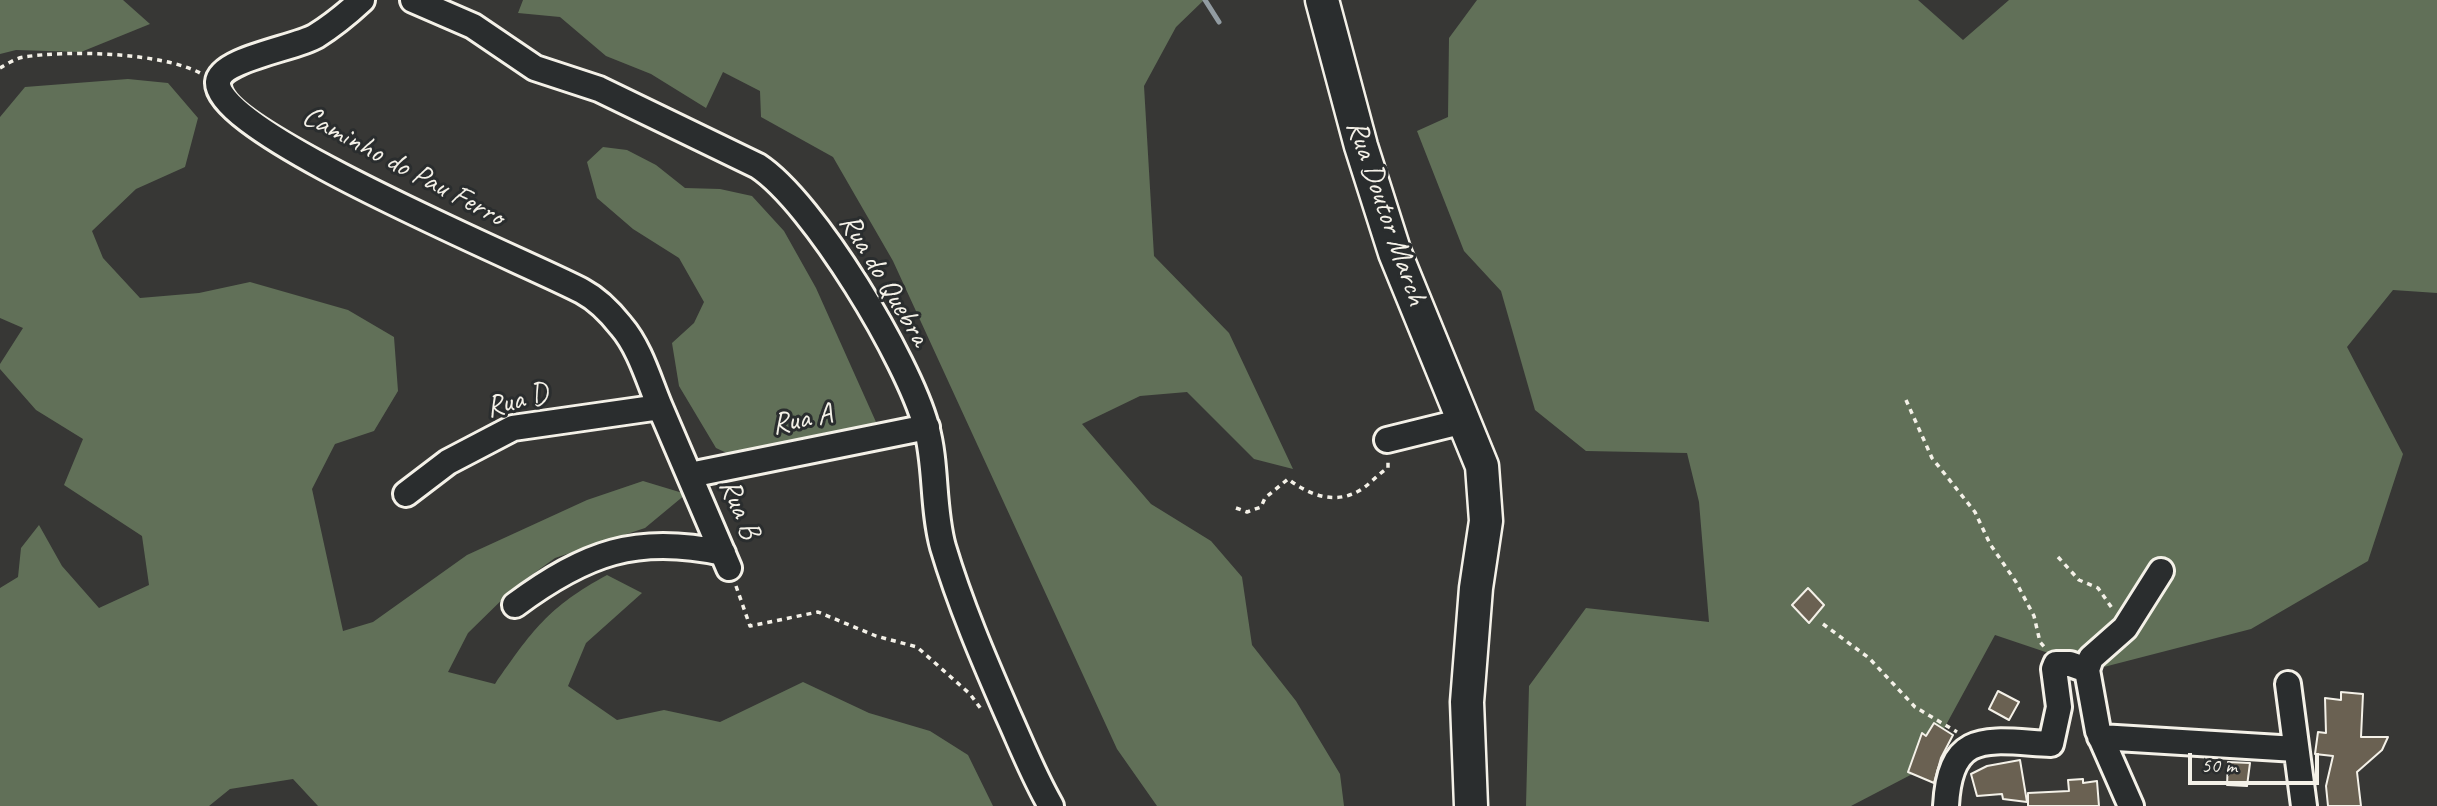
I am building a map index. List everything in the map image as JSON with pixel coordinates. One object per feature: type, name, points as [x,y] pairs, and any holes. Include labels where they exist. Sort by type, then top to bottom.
[{"type":"main road","name":"Rua Doutor March","points":[[1322,0],[1361,146],[1395,253],[1482,466],[1486,510],[1476,588],[1467,702],[1471,806]]},
{"type":"street","points":[[218,82],[222,73],[230,66],[252,57],[290,48],[316,36],[362,0]]},
{"type":"street","name":"Rua do Quebra","points":[[413,0],[473,26],[535,68],[599,89],[758,166],[777,179],[794,197],[856,286],[914,391],[927,427],[940,533],[955,586],[992,680],[1051,806]]},
{"type":"street","name":"Caminho do Pau Ferro","points":[[218,82],[227,100],[238,111],[330,170],[467,240],[560,280],[603,305],[623,327],[690,475]]},
{"type":"street","name":"Rua D","points":[[406,494],[447,462],[513,429],[660,407]]},
{"type":"street","points":[[1387,440],[1464,421]]},
{"type":"street","name":"Rua A","points":[[690,475],[927,427]]},
{"type":"street","name":"Rua B","points":[[690,475],[726,560]]},
{"type":"street","points":[[515,605],[538,588],[602,555],[642,544],[682,544],[726,560]]},
{"type":"street","points":[[2131,806],[2115,764],[2100,737],[2087,670],[2091,658],[2131,619],[2161,571]]},
{"type":"street","points":[[1947,806],[1951,769],[1957,757],[1969,747],[1981,743],[2051,744],[2059,707],[2059,692],[2053,673],[2056,664],[2070,664],[2087,670]]},
{"type":"street","points":[[2288,684],[2304,806]]},
{"type":"street","points":[[2100,737],[2296,749]]},
{"type":"path","points":[[0,68],[22,57],[121,55],[186,65],[218,82]]},
{"type":"path","points":[[1906,400],[1932,458],[1975,512],[1990,544],[2034,615],[2040,642],[2056,664]]},
{"type":"path","points":[[1236,508],[1247,512],[1261,507],[1265,498],[1288,479],[1307,493],[1330,499],[1362,489],[1371,478],[1388,468],[1387,440]]},
{"type":"path","points":[[2057,556],[2079,580],[2098,588],[2109,607],[2131,619]]},
{"type":"path","points":[[726,560],[750,626],[818,612],[876,636],[917,646],[970,694],[985,715]]},
{"type":"path","points":[[1823,624],[1869,658],[1915,707],[1957,732],[1969,747]]},
{"type":"green space","points":[[0,0],[123,0],[150,24],[81,52],[16,50],[0,54]]},
{"type":"green space","points":[[523,0],[1204,0],[1176,27],[1144,86],[1154,256],[1229,333],[1293,469],[1254,459],[1187,392],[1140,396],[1082,424],[1151,504],[1211,541],[1242,577],[1252,645],[1296,701],[1340,774],[1344,806],[1157,806],[1117,749],[893,261],[833,157],[761,117],[760,91],[723,72],[706,108],[651,74],[606,56],[560,17],[518,13]]},
{"type":"green space","points":[[1477,0],[1918,0],[1963,40],[2009,0],[2437,0],[2437,293],[2393,290],[2347,347],[2403,454],[2368,561],[2251,629],[2096,669],[1995,635],[1922,769],[1851,806],[1526,806],[1529,686],[1586,608],[1709,622],[1699,502],[1687,453],[1586,451],[1535,410],[1501,291],[1464,251],[1417,131],[1448,117],[1449,38]]},
{"type":"green space","points":[[128,79],[168,83],[198,118],[185,167],[136,189],[92,231],[103,258],[140,298],[199,293],[250,282],[348,310],[394,337],[398,391],[374,431],[335,444],[312,489],[343,631],[373,622],[467,555],[587,500],[643,481],[686,494],[645,528],[555,558],[515,587],[468,633],[448,672],[495,684],[531,635],[555,610],[607,575],[642,593],[586,643],[568,686],[617,720],[664,710],[720,722],[803,682],[869,713],[930,731],[968,755],[993,806],[318,806],[293,779],[230,789],[209,806],[0,806],[0,588],[18,577],[21,548],[39,525],[62,566],[99,608],[149,585],[142,536],[64,485],[83,439],[36,410],[0,369],[0,364],[23,328],[0,318],[0,117],[25,87]]},
{"type":"green space","points":[[603,147],[627,150],[656,165],[685,188],[720,189],[752,196],[784,231],[816,288],[876,422],[773,455],[731,455],[716,448],[679,386],[672,343],[694,323],[704,302],[679,258],[633,229],[597,198],[587,162]]},
{"type":"building","points":[[1808,588],[1824,605],[1809,623],[1792,605]]},
{"type":"building","points":[[1998,691],[2019,702],[2009,720],[1989,709]]},
{"type":"building","points":[[2341,692],[2363,694],[2361,737],[2388,737],[2382,750],[2357,772],[2361,806],[2328,806],[2326,786],[2333,756],[2315,754],[2318,732],[2326,733],[2325,698],[2341,700]]},
{"type":"building","points":[[1934,723],[1953,735],[1941,758],[1934,783],[1908,772],[1922,733],[1926,736]]},
{"type":"building","points":[[2020,760],[2027,802],[2003,799],[2002,794],[1977,796],[1971,774],[1987,766]]},
{"type":"building","points":[[2228,762],[2250,763],[2247,786],[2227,785]]},
{"type":"building","points":[[2083,779],[2083,783],[2097,781],[2099,806],[2028,806],[2028,793],[2069,791],[2068,780]]},
{"type":"waterway","points":[[1205,0],[1219,22]]}]
